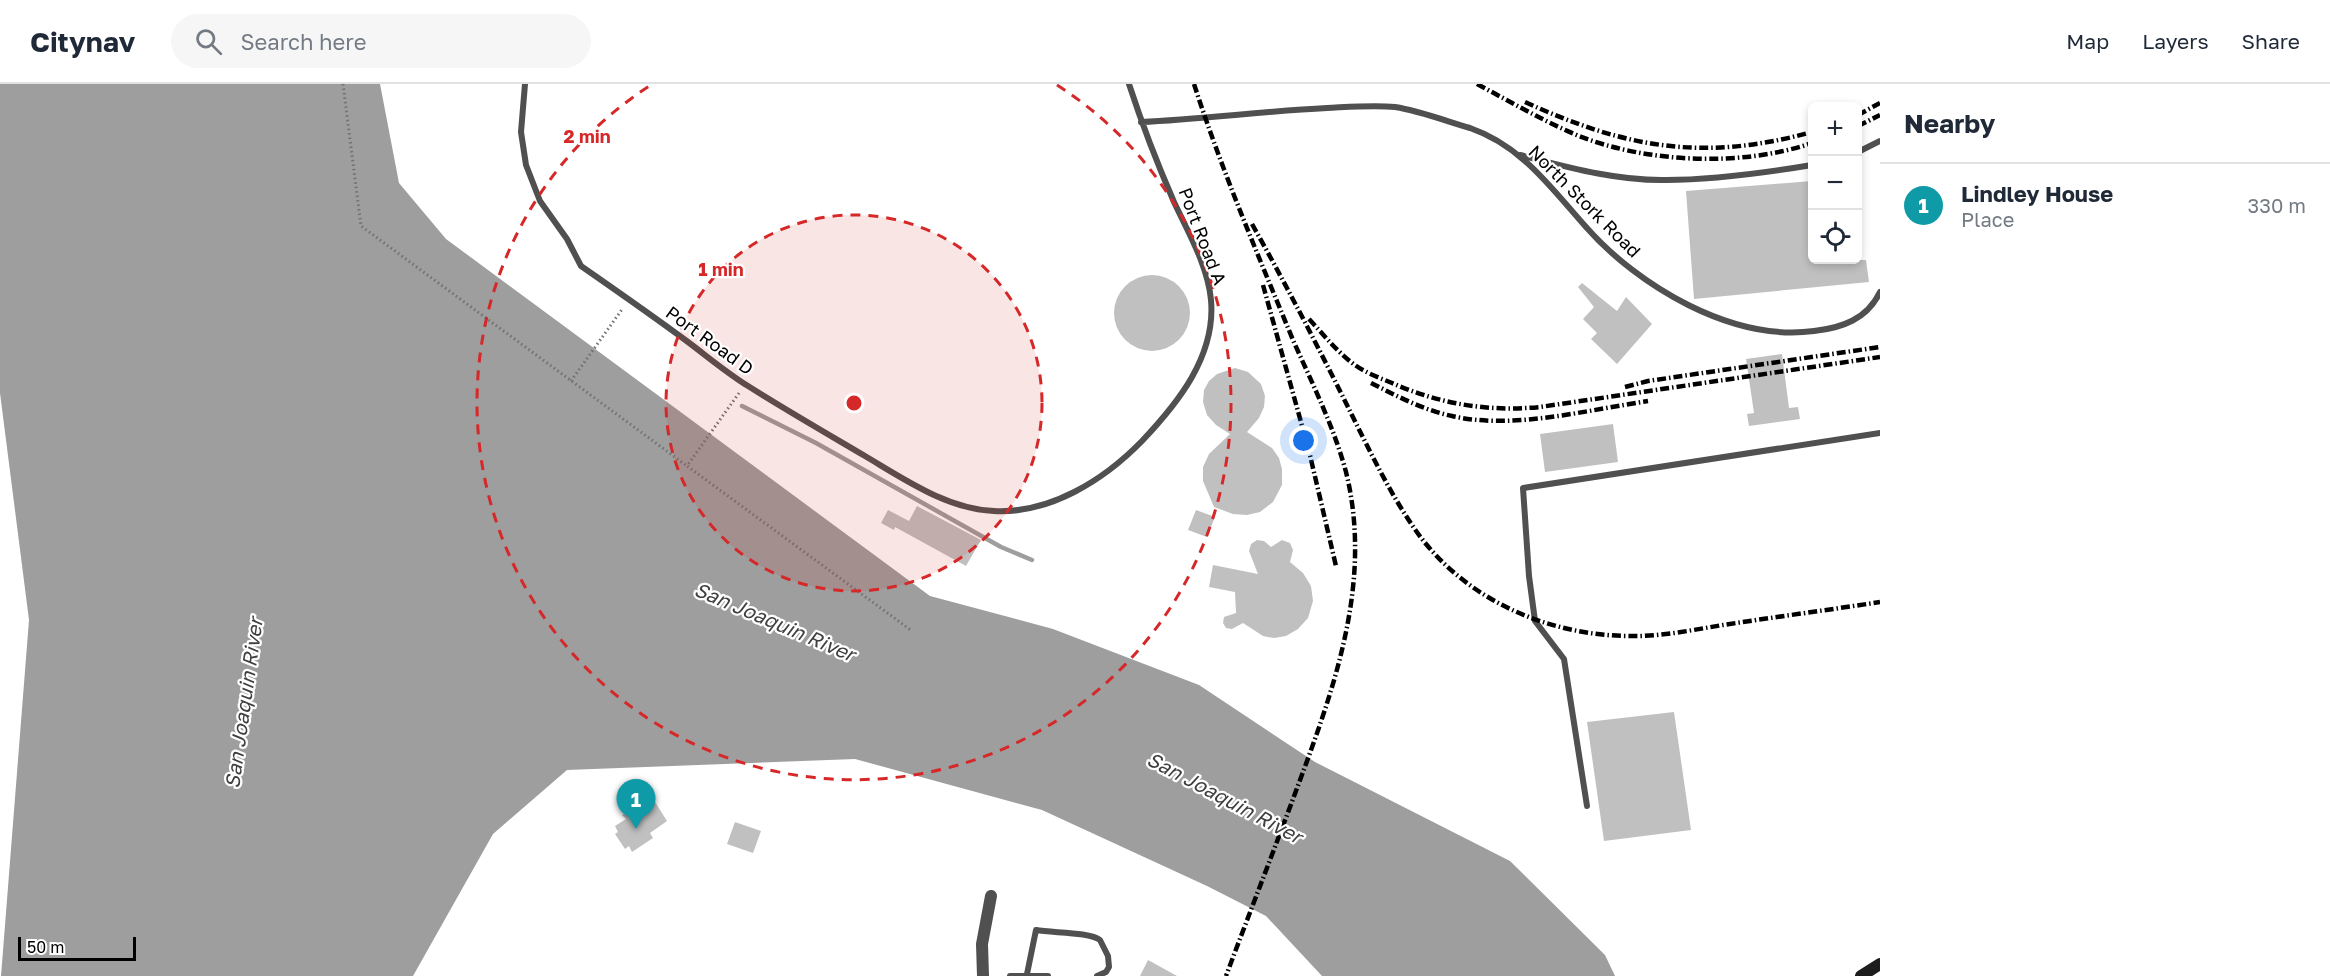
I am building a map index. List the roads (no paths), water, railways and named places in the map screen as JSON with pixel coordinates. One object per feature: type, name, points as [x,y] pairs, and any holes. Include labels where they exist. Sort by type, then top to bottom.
[{"type":"street","points":[[983,976],[981,944],[991,896]]},
{"type":"street","points":[[1861,976],[1880,964]]},
{"type":"lane","name":"Port Road D","points":[[525,84],[520,115],[526,165],[540,201],[567,238],[581,266],[630,299],[746,385],[906,480],[962,506],[1004,511]]},
{"type":"lane","name":"Port Road A","points":[[1004,511],[1022,510],[1059,499],[1084,488],[1109,471],[1160,423],[1182,392],[1205,352],[1209,338],[1211,313],[1208,283],[1141,122],[1129,84]]},
{"type":"lane","name":"North Stork Road","points":[[1141,122],[1205,119],[1262,111],[1361,106],[1395,107],[1472,129],[1505,145],[1528,162],[1587,228],[1610,250],[1658,287],[1688,305],[1716,317],[1747,327],[1775,332],[1803,333],[1847,324],[1866,313],[1880,292]]},
{"type":"lane","points":[[1862,150],[1880,141]]},
{"type":"lane","points":[[1517,154],[1605,174],[1664,180],[1748,176],[1808,166]]},
{"type":"lane","points":[[1587,806],[1564,659],[1535,621],[1522,488],[1880,433]]},
{"type":"lane","points":[[1027,974],[1036,930],[1067,935],[1088,934],[1101,940],[1108,956],[1109,967],[1106,972],[1097,976]]},
{"type":"lane","points":[[1010,976],[1027,974],[1048,976]]},
{"type":"water","name":"San Joaquin River","points":[[0,84],[380,84],[399,183],[446,239],[930,596],[1053,629],[1199,685],[1315,762],[1510,861],[1605,955],[1615,976],[1322,976],[1266,916],[1207,886],[1042,810],[855,759],[567,770],[493,834],[413,976],[1,976],[29,620],[0,393]]},
{"type":"waterway","points":[[742,406],[816,443],[1001,547],[1032,560]]},
{"type":"railway","points":[[1194,84],[1241,213],[1341,455],[1353,514],[1355,556],[1352,597],[1345,638],[1322,720],[1226,976]]},
{"type":"railway","points":[[1477,84],[1579,136],[1635,152],[1695,159],[1726,158],[1756,156],[1808,144]]},
{"type":"railway","points":[[1525,102],[1597,130],[1631,140],[1666,146],[1700,148],[1735,146],[1808,133]]},
{"type":"railway","points":[[1862,113],[1880,103]]},
{"type":"railway","points":[[1862,124],[1880,115]]},
{"type":"railway","points":[[1252,224],[1394,496],[1414,528],[1434,553],[1481,593],[1536,620],[1566,629],[1628,636],[1676,633],[1880,602]]},
{"type":"railway","points":[[1263,285],[1309,451],[1336,566]]},
{"type":"railway","points":[[1309,319],[1342,355],[1368,373],[1428,396],[1483,407],[1540,407],[1880,357]]},
{"type":"railway","points":[[1625,387],[1648,381],[1880,347]]},
{"type":"railway","points":[[1371,383],[1431,410],[1475,420],[1524,420],[1648,401]]},
{"type":"place","name":"Lindley House","points":[[636,829]]}]
